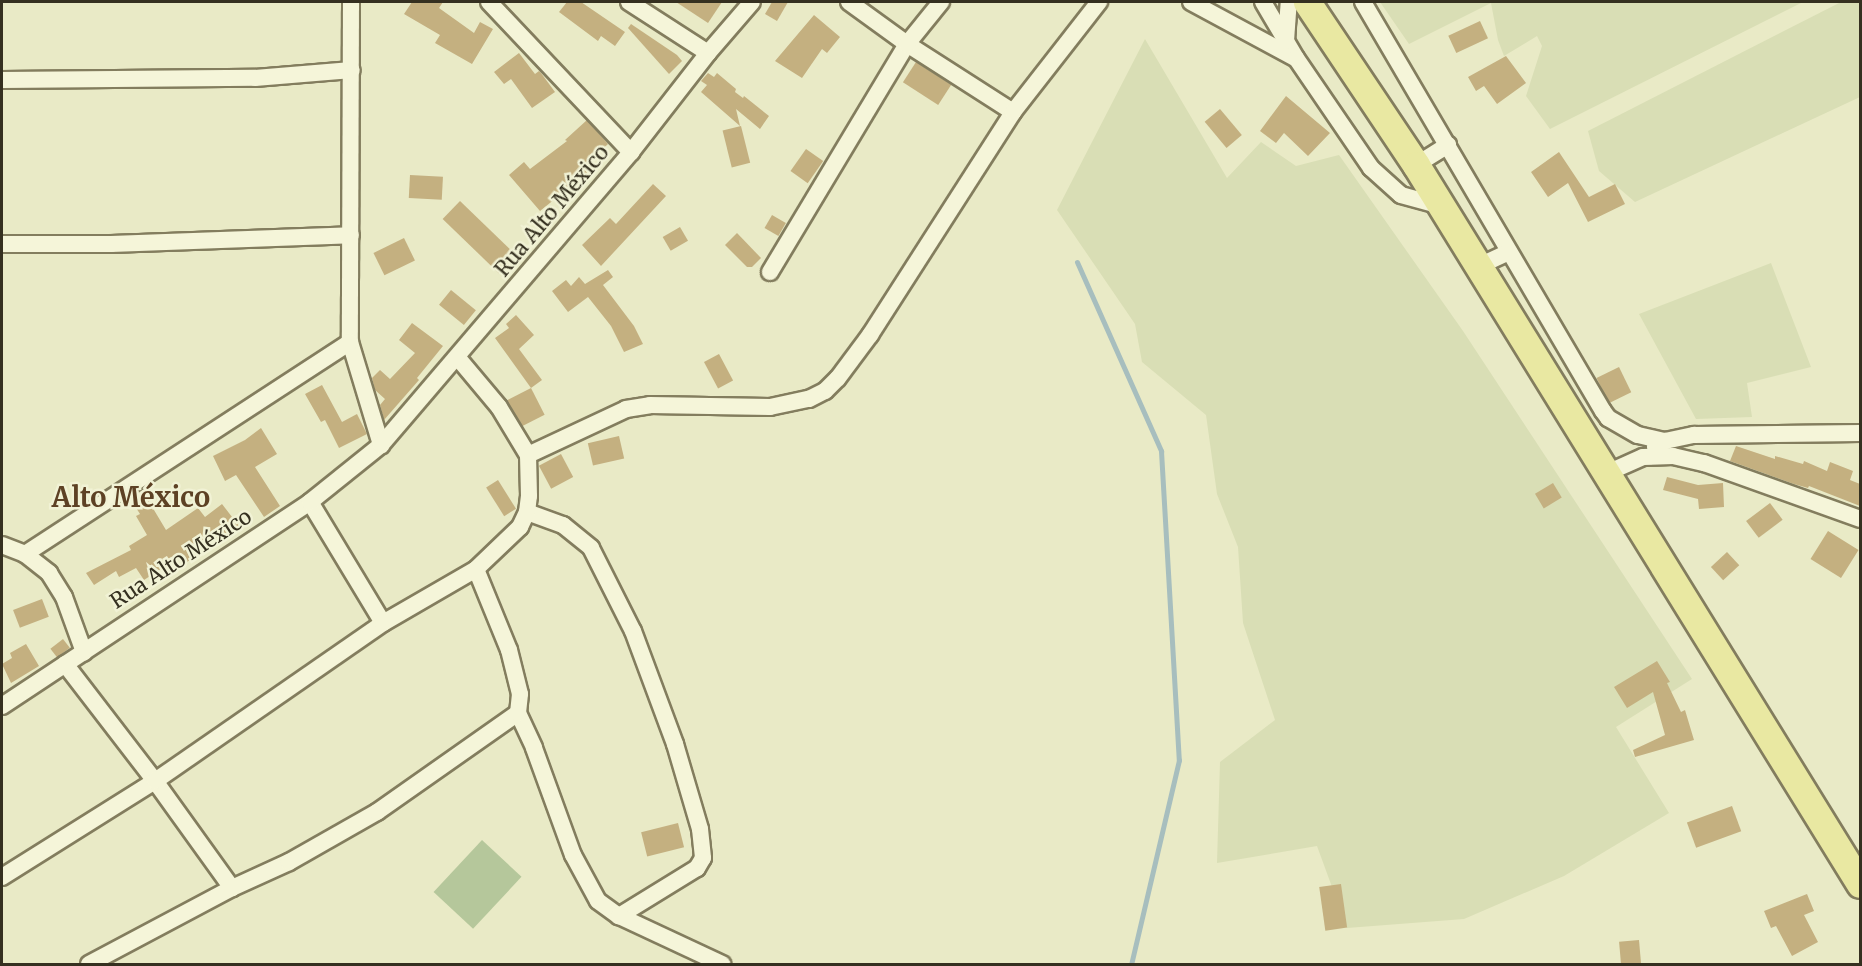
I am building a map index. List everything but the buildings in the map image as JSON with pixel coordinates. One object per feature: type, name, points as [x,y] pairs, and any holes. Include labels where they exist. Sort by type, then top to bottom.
[{"type":"main road","points":[[1307,2],[1416,165],[1860,884]]},
{"type":"street","points":[[351,2],[351,342],[381,445]]},
{"type":"street","points":[[489,2],[631,152]]},
{"type":"street","points":[[629,2],[708,53]]},
{"type":"street","name":"Rua Alto México","points":[[2,706],[310,502],[381,445],[631,152],[708,53],[752,2]]},
{"type":"street","points":[[849,2],[907,44],[1013,112]]},
{"type":"street","points":[[770,272],[907,44],[941,2]]},
{"type":"street","points":[[528,456],[626,409],[650,405],[770,407],[809,399],[825,391],[838,378],[870,335],[1013,112],[1099,2]]},
{"type":"street","points":[[1191,2],[1296,58]]},
{"type":"street","points":[[1263,2],[1296,58],[1371,168],[1401,195],[1441,206]]},
{"type":"street","points":[[1286,41],[1289,2]]},
{"type":"street","points":[[1363,2],[1608,418],[1638,435],[1665,441],[1694,435],[1860,433]]},
{"type":"street","points":[[2,80],[255,78],[352,70]]},
{"type":"street","points":[[1416,165],[1448,145]]},
{"type":"street","points":[[2,244],[111,244],[351,234]]},
{"type":"street","points":[[1479,266],[1509,252]]},
{"type":"street","points":[[25,554],[351,342]]},
{"type":"street","points":[[2,877],[155,781],[383,623],[476,569],[507,542],[520,527],[527,512],[528,456],[499,407],[457,357]]},
{"type":"street","points":[[1607,473],[1643,457],[1665,441]]},
{"type":"street","points":[[1643,457],[1673,456],[1704,463],[1860,519]]},
{"type":"street","points":[[310,502],[383,623]]},
{"type":"street","points":[[527,512],[563,525],[591,548],[633,631],[675,744],[700,829],[703,858],[698,868],[619,916]]},
{"type":"street","points":[[2,545],[25,554],[49,573],[64,597],[84,652]]},
{"type":"street","points":[[476,569],[509,650],[520,694],[518,713],[534,747],[573,855],[598,901],[619,916],[723,964]]},
{"type":"street","points":[[65,664],[155,781],[232,888]]},
{"type":"street","points":[[88,964],[232,888],[289,862],[377,812],[518,713]]},
{"type":"green space","points":[[1380,2],[1803,2],[1550,129],[1526,96],[1542,46],[1537,36],[1504,56],[1498,40],[1491,3],[1409,44]]},
{"type":"green space","points":[[1841,2],[1860,2],[1860,97],[1635,202],[1599,171],[1588,131]]},
{"type":"green space","points":[[1145,39],[1227,178],[1261,142],[1296,166],[1339,155],[1463,331],[1692,679],[1616,727],[1669,813],[1564,876],[1464,919],[1347,928],[1317,846],[1217,863],[1220,762],[1275,720],[1243,623],[1238,547],[1217,494],[1206,415],[1142,362],[1135,324],[1057,210]]},
{"type":"green space","points":[[1771,263],[1811,367],[1747,383],[1752,417],[1696,419],[1639,314]]},
{"type":"green space","points":[[482,840],[521,877],[473,929],[434,892]]},
{"type":"waterway","points":[[1077,262],[1161,451],[1179,760],[1131,964]]},
{"type":"district","name":"Alto México","points":[[131,498]]}]
